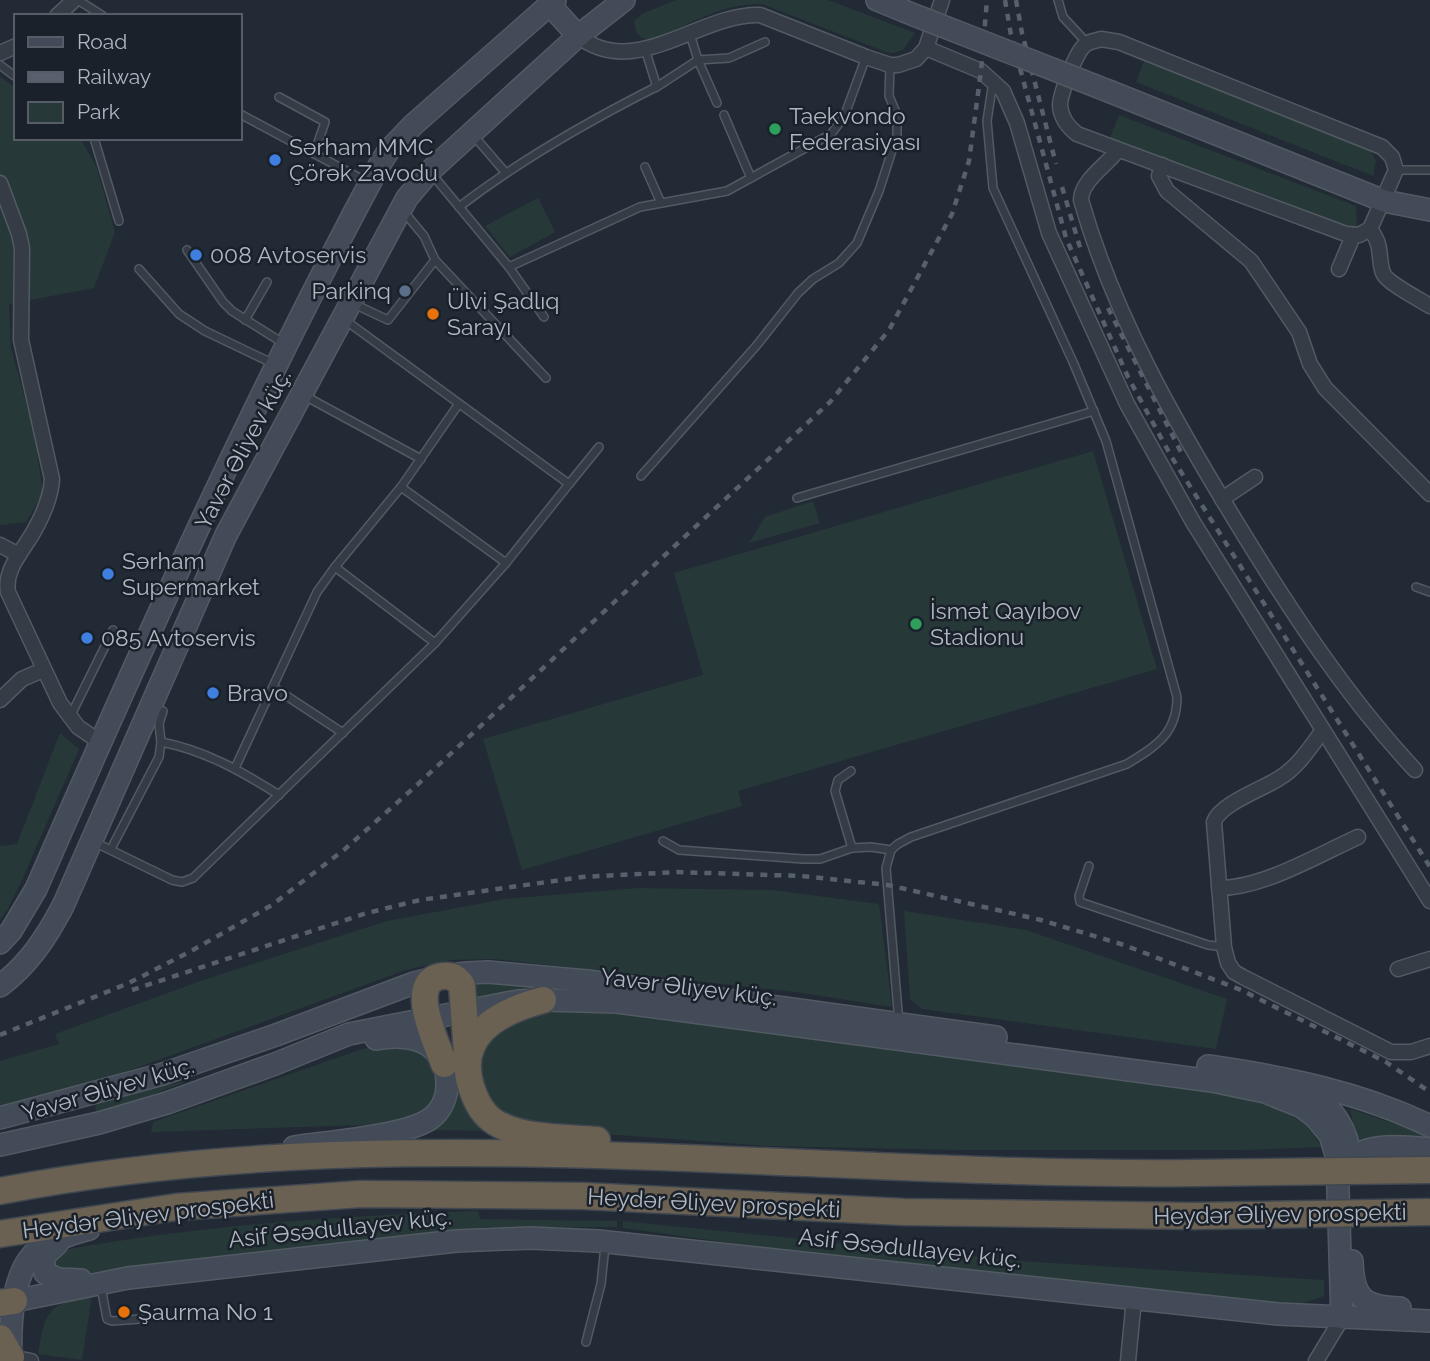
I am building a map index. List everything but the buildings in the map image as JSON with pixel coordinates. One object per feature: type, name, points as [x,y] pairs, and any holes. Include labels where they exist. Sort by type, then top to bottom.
[{"type":"highway","points":[[456,1064],[466,1011],[464,992],[460,982],[450,976],[441,976],[425,988],[424,1000],[429,1018],[456,1064],[469,1079],[482,1109],[500,1125],[513,1130],[842,1166]]},
{"type":"highway","points":[[456,1064],[486,1025],[504,1013],[543,1000]]},
{"type":"highway","name":"Heydər Əliyev prospekti","points":[[0,1191],[89,1175],[188,1163],[302,1155],[446,1152],[1028,1173],[1430,1170]]},
{"type":"highway","name":"Heydər Əliyev prospekti","points":[[0,1234],[176,1207],[307,1197],[457,1193],[584,1196],[904,1212],[1194,1216],[1430,1213]]},
{"type":"main road","name":"Yavər Əliyev küç.","points":[[0,986],[21,969],[43,941],[101,845],[226,535],[414,188],[429,171],[578,36],[624,0]]},
{"type":"main road","points":[[877,0],[1430,221]]},
{"type":"main road","name":"Yavər Əliyev küç.","points":[[0,943],[11,931],[36,889],[192,537],[286,345],[380,164],[401,137],[552,2]]},
{"type":"main road","points":[[552,2],[578,36]]},
{"type":"main road","points":[[1384,201],[1430,210]]},
{"type":"main road","name":"Yavər Əliyev küç.","points":[[0,1118],[163,1074],[414,983],[441,976],[488,972],[587,981],[1220,1068],[1346,1093],[1430,1126]]},
{"type":"main road","name":"Yavər Əliyev küç.","points":[[0,1144],[141,1111],[275,1064],[349,1034],[493,1005],[543,1000],[617,1002],[1051,1058],[1247,1088],[1286,1099],[1302,1107],[1323,1125],[1344,1168]]},
{"type":"main road","points":[[188,1163],[370,1136],[423,1124],[433,1117],[445,1098],[456,1064],[427,1045],[398,1037],[369,1040],[275,1064]]},
{"type":"main road","points":[[1282,1079],[1321,1100],[1338,1118],[1347,1137],[1344,1168],[1342,1318],[1356,1325],[1385,1331],[1430,1335]]},
{"type":"main road","points":[[25,1112],[74,1102],[87,1105],[89,1113],[85,1120],[37,1137]]},
{"type":"main road","points":[[1344,1168],[1362,1151],[1430,1149]]},
{"type":"main road","points":[[1344,1168],[1352,1275],[1358,1294],[1365,1301],[1381,1307],[1430,1309]]},
{"type":"main road","points":[[10,1354],[7,1302],[24,1266],[38,1250],[68,1236],[176,1207]]},
{"type":"main road","points":[[68,1236],[50,1248],[43,1257],[46,1273],[58,1279],[71,1280],[128,1278]]},
{"type":"main road","name":"Asif Əsədullayev küç.","points":[[7,1302],[128,1278],[456,1241],[530,1238],[606,1241],[1298,1316],[1430,1321]]},
{"type":"street","points":[[59,14],[76,0]]},
{"type":"street","points":[[578,36],[588,44],[602,49],[645,49],[729,18],[760,15],[890,65],[911,62],[926,48],[942,0]]},
{"type":"street","points":[[1101,39],[1119,42],[1382,147],[1392,157],[1396,170],[1370,229],[1365,234],[1353,236],[1077,134],[1069,128],[1060,104],[1079,52],[1087,43],[1101,39]]},
{"type":"street","points":[[926,48],[981,71],[1003,91],[1011,105],[1049,233],[1127,404],[1193,522],[1430,901]]},
{"type":"street","points":[[1117,151],[1084,186],[1081,200],[1112,288],[1143,356],[1181,432],[1276,587],[1379,732],[1415,770]]},
{"type":"street","points":[[1162,165],[1159,176],[1167,191],[1241,251],[1264,278],[1303,340],[1310,364],[1325,388],[1430,494]]},
{"type":"street","points":[[0,183],[22,248],[21,340],[52,479],[48,502],[3,583],[43,670],[70,718],[100,742]]},
{"type":"street","points":[[1370,229],[1381,248],[1383,273],[1389,280],[1430,306]]},
{"type":"street","points":[[1339,270],[1353,236]]},
{"type":"street","points":[[1222,499],[1255,477]]},
{"type":"street","points":[[0,545],[19,555]]},
{"type":"street","points":[[0,700],[22,679],[43,670]]},
{"type":"street","points":[[1323,730],[1295,766],[1280,778],[1216,815],[1214,822],[1219,888],[1228,963],[1234,972],[1382,1048],[1402,1053],[1430,1046]]},
{"type":"street","points":[[1219,888],[1235,888],[1258,882],[1358,837]]},
{"type":"street","points":[[1398,969],[1430,959]]},
{"type":"street","points":[[1128,1361],[1134,1299]]},
{"type":"street","points":[[1316,1361],[1342,1318]]},
{"type":"lane","points":[[76,0],[100,14]]},
{"type":"lane","points":[[1058,0],[1063,17],[1087,43]]},
{"type":"lane","points":[[690,34],[698,61],[717,103]]},
{"type":"lane","points":[[459,207],[537,151],[698,61],[729,58],[765,42]]},
{"type":"lane","points":[[645,49],[656,84],[654,88]]},
{"type":"lane","points":[[509,267],[628,212],[661,203],[718,194],[831,134],[838,128],[866,57]]},
{"type":"lane","points":[[641,476],[757,345],[798,293],[813,279],[839,263],[857,243],[879,191],[897,135],[897,115],[889,96],[890,65]]},
{"type":"lane","points":[[899,1024],[887,868],[891,850],[911,837],[1113,770],[1152,749],[1170,729],[1177,714],[1177,697],[1106,441],[993,188],[987,121],[993,81]]},
{"type":"lane","points":[[279,97],[325,122],[314,154]]},
{"type":"lane","points":[[242,115],[369,184]]},
{"type":"lane","points":[[724,115],[751,178]]},
{"type":"lane","points":[[471,133],[505,172]]},
{"type":"lane","points":[[97,140],[120,221]]},
{"type":"lane","points":[[645,167],[661,203]]},
{"type":"lane","points":[[1396,170],[1430,170]]},
{"type":"lane","points":[[429,171],[509,267],[544,317]]},
{"type":"lane","points":[[401,209],[424,236],[435,260],[546,378]]},
{"type":"lane","points":[[187,250],[223,302],[286,345]]},
{"type":"lane","points":[[346,310],[388,320],[435,260]]},
{"type":"lane","points":[[139,269],[179,314],[205,331],[276,365]]},
{"type":"lane","points":[[246,320],[267,282]]},
{"type":"lane","points":[[346,310],[458,405],[569,484]]},
{"type":"lane","points":[[301,394],[421,458]]},
{"type":"lane","points":[[235,768],[317,592],[334,567],[401,487],[458,405]]},
{"type":"lane","points":[[797,498],[1094,411]]},
{"type":"lane","points":[[163,711],[159,724],[159,757],[101,845],[172,880],[182,881],[193,878],[435,643],[506,563],[599,447]]},
{"type":"lane","points":[[401,487],[506,563]]},
{"type":"lane","points":[[334,567],[435,643]]},
{"type":"lane","points":[[1416,587],[1430,592]]},
{"type":"lane","points":[[70,718],[113,630]]},
{"type":"lane","points":[[273,687],[343,733]]},
{"type":"lane","points":[[161,742],[181,746],[235,768],[279,795]]},
{"type":"lane","points":[[851,771],[838,780],[835,791],[852,848]]},
{"type":"lane","points":[[663,841],[679,850],[803,859],[820,859],[852,848],[891,850]]},
{"type":"lane","points":[[1089,866],[1079,896],[1080,902],[1208,945],[1224,947]]},
{"type":"lane","points":[[586,1342],[601,1284],[606,1241]]},
{"type":"lane","points":[[100,1283],[107,1319],[140,1319]]},
{"type":"green space","points":[[676,0],[828,0],[915,33],[903,50],[886,52],[762,4],[720,11],[653,40],[639,35],[634,21],[642,14]]},
{"type":"green space","points":[[1144,61],[1369,147],[1376,161],[1373,176],[1136,82]]},
{"type":"green space","points":[[0,77],[14,87],[14,140],[81,140],[96,166],[115,232],[94,288],[9,304],[11,348],[34,432],[43,493],[26,522],[0,525]]},
{"type":"green space","points":[[1119,115],[1356,206],[1357,231],[1110,138]]},
{"type":"green space","points":[[538,198],[555,232],[510,257],[485,226]]},
{"type":"green space","name":"İsmət Qayıbov Stadionu","points":[[1093,451],[1157,669],[738,791],[742,806],[522,870],[483,739],[703,675],[674,573]]},
{"type":"green space","points":[[813,501],[820,523],[749,543],[765,517]]},
{"type":"green space","points":[[60,733],[79,749],[22,880],[0,920],[0,846],[17,844]]},
{"type":"green space","points":[[638,888],[772,890],[879,904],[892,1007],[796,992],[494,959],[450,960],[406,970],[92,1084],[0,1109],[0,1061],[59,1044],[55,1034],[206,979],[387,921],[505,899]]},
{"type":"green space","points":[[904,911],[1026,930],[1227,999],[1216,1049],[922,1009],[910,999]]},
{"type":"green space","points":[[469,981],[564,987],[509,992],[471,1000]]},
{"type":"green space","points":[[555,1009],[607,1012],[1240,1093],[1281,1107],[1305,1124],[1322,1147],[1246,1150],[959,1150],[769,1146],[523,1128],[480,1094],[479,1044],[490,1029]]},
{"type":"green space","points":[[386,1045],[418,1048],[437,1067],[436,1091],[430,1105],[418,1114],[395,1124],[151,1132],[153,1122],[362,1049]]},
{"type":"green space","points":[[455,1047],[498,1131],[426,1130],[451,1049]]},
{"type":"green space","points":[[193,1079],[97,1116],[95,1103]]},
{"type":"green space","points":[[1350,1109],[1417,1131],[1430,1140],[1358,1143]]},
{"type":"green space","points":[[478,1211],[480,1219],[617,1221],[617,1227],[488,1227],[77,1275],[64,1274],[53,1265],[56,1253],[64,1250],[167,1234],[322,1219]]},
{"type":"green space","points":[[623,1221],[1020,1261],[1324,1280],[1324,1296],[1288,1308],[775,1249],[623,1228]]},
{"type":"green space","points":[[92,1295],[82,1360],[38,1354],[43,1328],[51,1312],[66,1302]]},
{"type":"railway","points":[[0,1035],[129,983],[272,905],[345,849],[417,785],[830,402],[889,330],[952,214],[969,161],[987,0]]},
{"type":"railway","points":[[1005,0],[1011,35],[1066,238],[1128,377],[1171,456],[1430,867]]},
{"type":"railway","points":[[1016,0],[1056,164]]},
{"type":"railway","points":[[1062,187],[1082,254]]},
{"type":"railway","points":[[1108,308],[1184,458]]},
{"type":"railway","points":[[132,990],[367,913],[420,900],[582,877],[677,872],[801,876],[888,885],[1041,920],[1124,945],[1241,990],[1386,1062],[1430,1092]]},
{"type":"place","name":"Taekvondo Federasiyası","points":[[775,129]]},
{"type":"place","name":"Sərham MMC Çörək Zavodu","points":[[275,160]]},
{"type":"place","name":"008 Avtoservis","points":[[196,255]]},
{"type":"place","name":"Parkinq","points":[[405,291]]},
{"type":"place","name":"Ülvi Şadlıq Sarayı","points":[[433,314]]},
{"type":"place","name":"Sərham Supermarket","points":[[108,574]]},
{"type":"place","name":"İsmət Qayıbov Stadionu","points":[[916,624]]},
{"type":"place","name":"085 Avtoservis","points":[[87,638]]},
{"type":"place","name":"Bravo","points":[[213,693]]},
{"type":"place","name":"Şaurma No 1","points":[[124,1312]]}]
